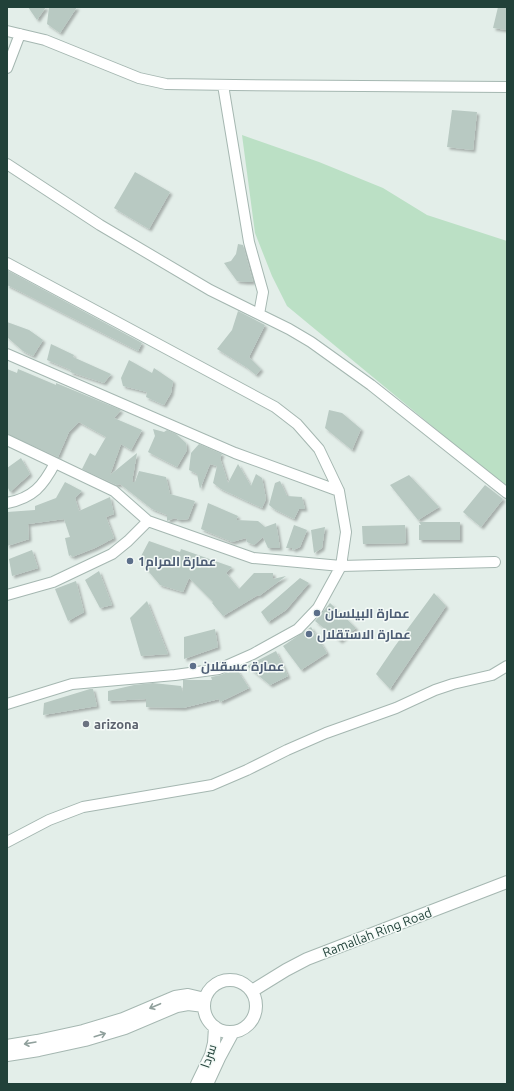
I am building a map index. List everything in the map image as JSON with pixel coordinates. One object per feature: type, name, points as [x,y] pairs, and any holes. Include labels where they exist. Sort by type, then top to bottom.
[{"type":"street","points":[[7,31],[45,40],[139,78],[166,84],[507,87]]},
{"type":"street","points":[[7,68],[20,34]]},
{"type":"street","points":[[223,85],[249,242],[263,292],[259,314]]},
{"type":"street","points":[[7,164],[100,225],[210,290],[290,328],[371,385],[507,493]]},
{"type":"street","points":[[7,263],[275,407],[297,424],[319,449],[339,492],[346,532],[341,566],[318,608],[298,628],[253,654],[219,668],[175,675],[72,684],[7,704]]},
{"type":"street","points":[[7,354],[235,453],[339,492]]},
{"type":"street","points":[[7,440],[114,491],[148,521],[254,558],[341,566],[495,562]]},
{"type":"street","points":[[7,503],[26,498],[34,492],[49,474],[54,463]]},
{"type":"street","points":[[7,595],[53,582],[112,554],[128,541],[148,521]]},
{"type":"street","points":[[7,842],[49,820],[83,807],[212,785],[326,733],[396,708],[435,690],[453,684],[492,675],[507,666]]},
{"type":"street","name":"Ramallah Ring Road","points":[[252,991],[286,970],[307,960],[507,882]]},
{"type":"street","points":[[226,980],[241,982],[252,991],[256,1000],[255,1015],[246,1027],[233,1032],[223,1032],[208,1020],[204,1002],[213,986],[226,980]]},
{"type":"street","points":[[7,1046],[83,1031],[123,1019],[175,997],[188,995],[204,1002]]},
{"type":"street","points":[[7,1055],[85,1040],[126,1028],[178,1006],[204,1002]]},
{"type":"street","name":"سردا","points":[[197,1084],[211,1055],[214,1043],[215,1027]]},
{"type":"street","name":"سردا","points":[[207,1084],[218,1058],[233,1032]]},
{"type":"green space","points":[[242,135],[319,162],[383,188],[427,215],[507,241],[507,488],[287,306],[272,276],[255,233]]},
{"type":"building","points":[[28,7],[46,7],[37,20]]},
{"type":"building","points":[[49,7],[77,7],[60,33],[47,24]]},
{"type":"building","points":[[498,7],[507,7],[507,30],[493,28]]},
{"type":"building","points":[[452,110],[477,112],[473,150],[447,147]]},
{"type":"building","points":[[135,172],[170,192],[149,229],[114,208]]},
{"type":"building","points":[[238,244],[243,245],[253,282],[237,281],[224,263],[231,261],[236,254]]},
{"type":"building","points":[[7,270],[142,343],[138,351],[7,285]]},
{"type":"building","points":[[238,311],[265,325],[249,357],[261,369],[256,375],[217,349],[232,330]]},
{"type":"building","points":[[7,322],[29,330],[43,340],[33,356],[23,351],[7,337]]},
{"type":"building","points":[[51,344],[74,355],[73,357],[111,374],[104,383],[70,372],[71,370],[47,360]]},
{"type":"building","points":[[129,360],[152,373],[154,368],[173,381],[171,393],[164,405],[146,397],[147,392],[123,386],[121,378]]},
{"type":"building","points":[[7,369],[17,373],[18,369],[121,410],[114,418],[142,430],[131,450],[121,444],[110,475],[137,453],[132,482],[135,482],[139,471],[166,477],[170,494],[195,501],[188,519],[179,520],[175,518],[167,521],[167,515],[152,509],[120,484],[117,485],[82,469],[90,453],[95,456],[106,437],[79,422],[69,432],[58,457],[7,434]]},
{"type":"building","points":[[329,410],[342,413],[361,429],[352,450],[325,428]]},
{"type":"building","points":[[153,429],[164,432],[167,430],[176,434],[186,443],[187,450],[177,467],[148,452],[155,436]]},
{"type":"building","points":[[199,444],[222,454],[220,458],[228,483],[238,464],[251,486],[256,474],[262,478],[266,499],[262,508],[221,489],[213,483],[217,466],[210,464],[200,489],[197,474],[189,470],[191,453]]},
{"type":"building","points":[[21,458],[30,474],[10,492],[7,486],[7,468]]},
{"type":"building","points":[[409,475],[439,507],[418,520],[390,485]]},
{"type":"building","points":[[280,481],[287,496],[302,497],[305,509],[299,509],[294,519],[269,505],[275,483]]},
{"type":"building","points":[[65,482],[82,491],[75,498],[79,511],[110,497],[114,514],[106,517],[114,538],[95,548],[72,557],[71,555],[69,556],[65,538],[70,537],[64,519],[28,524],[29,539],[7,546],[7,512],[35,510],[35,506],[56,498]]},
{"type":"building","points":[[485,485],[503,499],[481,527],[463,512]]},
{"type":"building","points":[[208,503],[238,516],[236,520],[258,521],[265,527],[276,523],[280,548],[268,548],[263,537],[254,545],[247,542],[246,538],[232,542],[201,529]]},
{"type":"building","points":[[419,522],[460,522],[460,540],[419,540],[419,525],[421,525]]},
{"type":"building","points":[[294,525],[307,530],[300,547],[293,550],[292,548],[286,548]]},
{"type":"building","points":[[405,525],[406,543],[363,544],[362,526]]},
{"type":"building","points":[[325,527],[322,548],[314,553],[311,530]]},
{"type":"building","points":[[149,541],[180,552],[181,549],[232,567],[226,573],[239,589],[254,573],[273,573],[273,579],[286,576],[259,596],[258,595],[223,616],[212,603],[213,602],[189,578],[183,592],[160,585],[139,560]]},
{"type":"building","points":[[32,550],[38,568],[12,576],[9,559]]},
{"type":"building","points":[[99,571],[112,605],[100,608],[85,580]]},
{"type":"building","points":[[300,578],[309,583],[286,610],[268,622],[261,612]]},
{"type":"building","points":[[76,581],[84,612],[68,621],[55,589]]},
{"type":"building","points":[[434,593],[446,606],[390,689],[376,674]]},
{"type":"building","points":[[147,601],[168,654],[141,656],[130,618]]},
{"type":"building","points":[[330,603],[356,628],[340,641],[315,621]]},
{"type":"building","points":[[311,627],[327,653],[301,670],[283,646]]},
{"type":"building","points":[[215,629],[218,647],[184,659],[184,637]]},
{"type":"building","points":[[276,651],[288,676],[270,685],[247,666]]},
{"type":"building","points":[[236,668],[249,688],[220,702],[219,699],[183,708],[146,707],[146,699],[108,701],[108,691],[134,685],[153,683],[181,686],[183,692],[183,680],[212,680],[211,677],[221,675]]},
{"type":"building","points":[[93,689],[97,706],[43,715],[44,703]]},
{"type":"place","name":"عمارة المرام1","points":[[130,561]]},
{"type":"place","name":"عمارة البيلسان","points":[[317,613]]},
{"type":"place","name":"عمارة الاستقلال","points":[[309,634]]},
{"type":"place","name":"عمارة عسقلان","points":[[193,666]]},
{"type":"place","name":"arizona","points":[[86,724]]}]
